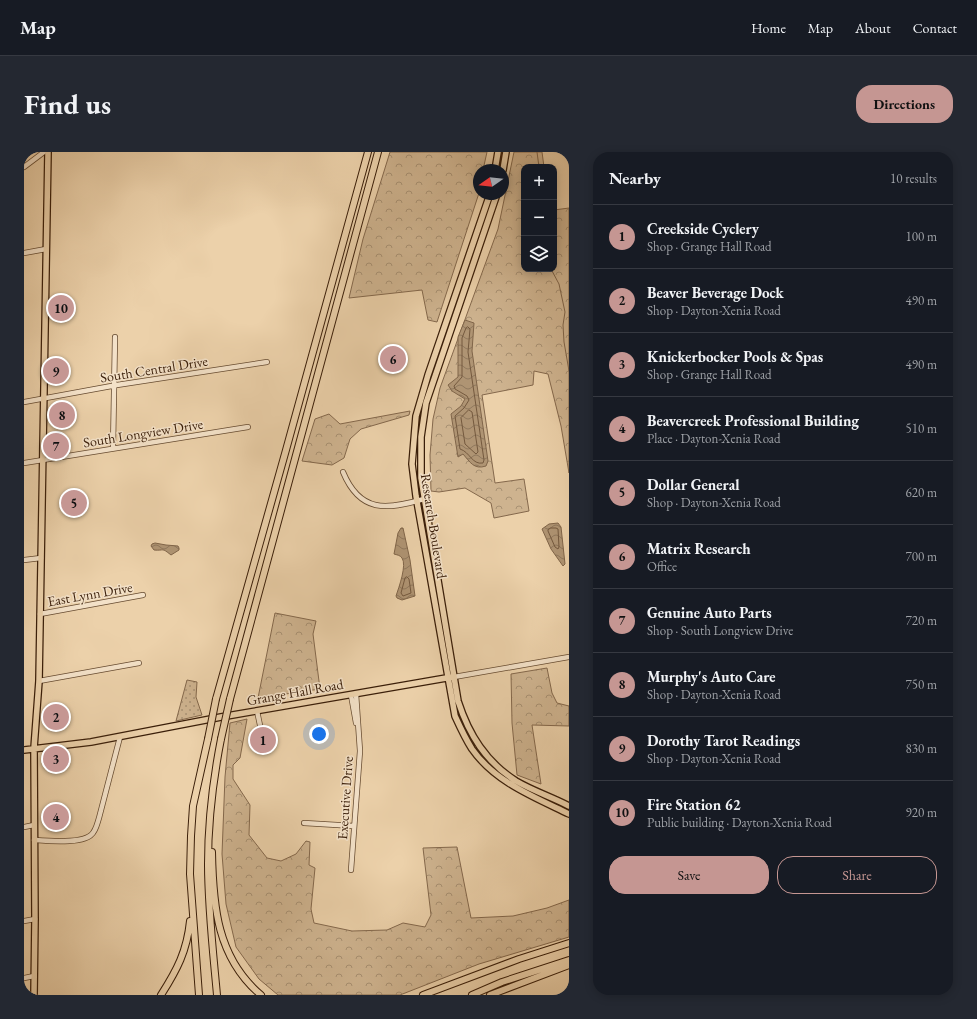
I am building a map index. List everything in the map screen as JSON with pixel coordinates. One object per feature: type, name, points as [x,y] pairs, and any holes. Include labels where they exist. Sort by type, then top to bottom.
[{"type":"highway","points":[[199,995],[190,874],[193,806],[216,699],[368,152]]},
{"type":"highway","points":[[217,995],[211,926],[208,865],[210,824],[221,739],[230,699],[378,152]]},
{"type":"highway","points":[[217,762],[212,840],[213,890],[216,914],[224,942],[235,965],[244,978],[261,995]]},
{"type":"highway","points":[[202,766],[196,809],[194,864],[195,898],[203,995]]},
{"type":"highway","points":[[161,995],[184,954],[192,909]]},
{"type":"highway","points":[[422,995],[519,959],[569,943]]},
{"type":"highway","points":[[472,995],[502,982],[569,960]]},
{"type":"highway","points":[[490,995],[569,965]]},
{"type":"highway","points":[[433,995],[469,978]]},
{"type":"main road","points":[[34,995],[34,748],[39,681],[48,152]]},
{"type":"main road","points":[[496,164],[498,152]]},
{"type":"main road","points":[[504,164],[506,152]]},
{"type":"main road","name":"Research Boulevard","points":[[488,200],[428,375],[416,416],[412,464],[416,501],[451,678],[470,732],[493,762],[517,781],[569,806]]},
{"type":"main road","name":"Research Boulevard","points":[[495,200],[426,403],[421,431],[420,458],[424,499],[451,678],[455,716],[464,736],[473,750],[496,775],[512,786],[569,814]]},
{"type":"main road","name":"Grange Hall Road","points":[[24,750],[91,742],[257,711],[451,678]]},
{"type":"street","points":[[24,167],[44,152]]},
{"type":"street","points":[[24,253],[46,249]]},
{"type":"street","points":[[113,448],[115,337]]},
{"type":"street","name":"South Central Drive","points":[[24,402],[267,362]]},
{"type":"street","name":"South Longview Drive","points":[[24,463],[248,427]]},
{"type":"street","points":[[343,472],[348,484],[355,494],[369,503],[387,506],[424,499]]},
{"type":"street","points":[[24,560],[41,558]]},
{"type":"street","name":"East Lynn Drive","points":[[40,614],[143,595]]},
{"type":"street","name":"Grange Hall Road","points":[[451,678],[569,657]]},
{"type":"street","points":[[39,681],[139,663]]},
{"type":"street","name":"Executive Drive","points":[[351,870],[360,751],[353,695]]},
{"type":"street","points":[[257,711],[261,730]]},
{"type":"street","points":[[34,840],[77,840],[87,838],[92,835],[99,818],[120,737]]},
{"type":"street","points":[[304,823],[354,826]]},
{"type":"street","points":[[24,827],[34,826]]},
{"type":"street","points":[[24,921],[35,919]]},
{"type":"street","points":[[24,978],[34,976]]},
{"type":"green space","points":[[390,152],[487,152],[484,164],[473,164],[473,200],[477,200],[437,322],[428,320],[422,290],[349,298],[363,239]]},
{"type":"green space","points":[[514,152],[542,152],[544,164],[521,164],[521,272],[557,272],[557,210],[569,208],[569,473],[561,426],[548,374],[534,371],[533,385],[482,395],[495,483],[524,479],[529,511],[494,518],[491,503],[465,488],[439,492],[431,491],[430,455],[433,419],[440,388],[498,229],[504,200],[509,200],[509,176]]},
{"type":"green space","points":[[410,411],[409,415],[361,429],[350,439],[344,458],[332,465],[302,461],[315,419],[329,414],[340,424]]},
{"type":"green space","points":[[275,613],[316,621],[313,634],[320,689],[258,698]]},
{"type":"green space","points":[[547,668],[552,693],[557,703],[569,706],[569,726],[532,725],[541,784],[517,775],[512,723],[511,674]]},
{"type":"green space","points":[[187,680],[197,682],[196,697],[202,715],[176,721]]},
{"type":"green space","points":[[247,719],[240,758],[233,765],[233,779],[250,805],[249,835],[267,858],[281,861],[296,854],[306,841],[310,842],[309,865],[315,868],[311,909],[314,923],[352,931],[387,930],[403,923],[425,927],[431,915],[423,848],[457,847],[471,918],[513,916],[547,908],[569,900],[569,937],[479,964],[400,995],[278,995],[259,979],[236,947],[226,904],[222,854],[225,777],[230,723]]},
{"type":"water","points":[[465,320],[474,323],[472,351],[488,461],[486,466],[482,467],[475,466],[463,454],[458,457],[451,414],[461,406],[465,399],[452,391],[448,385],[458,377],[458,337]]},
{"type":"water","points":[[558,523],[561,527],[565,564],[563,566],[551,549],[542,529],[549,524]]},
{"type":"water","points":[[401,528],[403,528],[410,560],[415,596],[402,600],[396,596],[404,566],[402,558],[394,554],[398,533]]},
{"type":"water","points":[[155,543],[178,546],[179,550],[171,555],[164,550],[154,550],[151,546]]},
{"type":"waterway","points":[[537,152],[539,164]]},
{"type":"waterway","points":[[553,272],[559,284],[565,312],[563,325],[564,342],[569,371]]},
{"type":"place","name":"Fire Station 62","points":[[61,308]]},
{"type":"place","name":"Matrix Research","points":[[393,359]]},
{"type":"place","name":"Dorothy Tarot Readings","points":[[56,371]]},
{"type":"place","name":"Murphy's Auto Care","points":[[62,415]]},
{"type":"place","name":"Genuine Auto Parts","points":[[56,446]]},
{"type":"place","name":"Dollar General","points":[[74,503]]},
{"type":"place","name":"Beaver Beverage Dock","points":[[56,717]]},
{"type":"place","name":"Creekside Cyclery","points":[[263,740]]},
{"type":"place","name":"Knickerbocker Pools & Spas","points":[[56,759]]},
{"type":"place","name":"Beavercreek Professional Building","points":[[56,817]]}]
